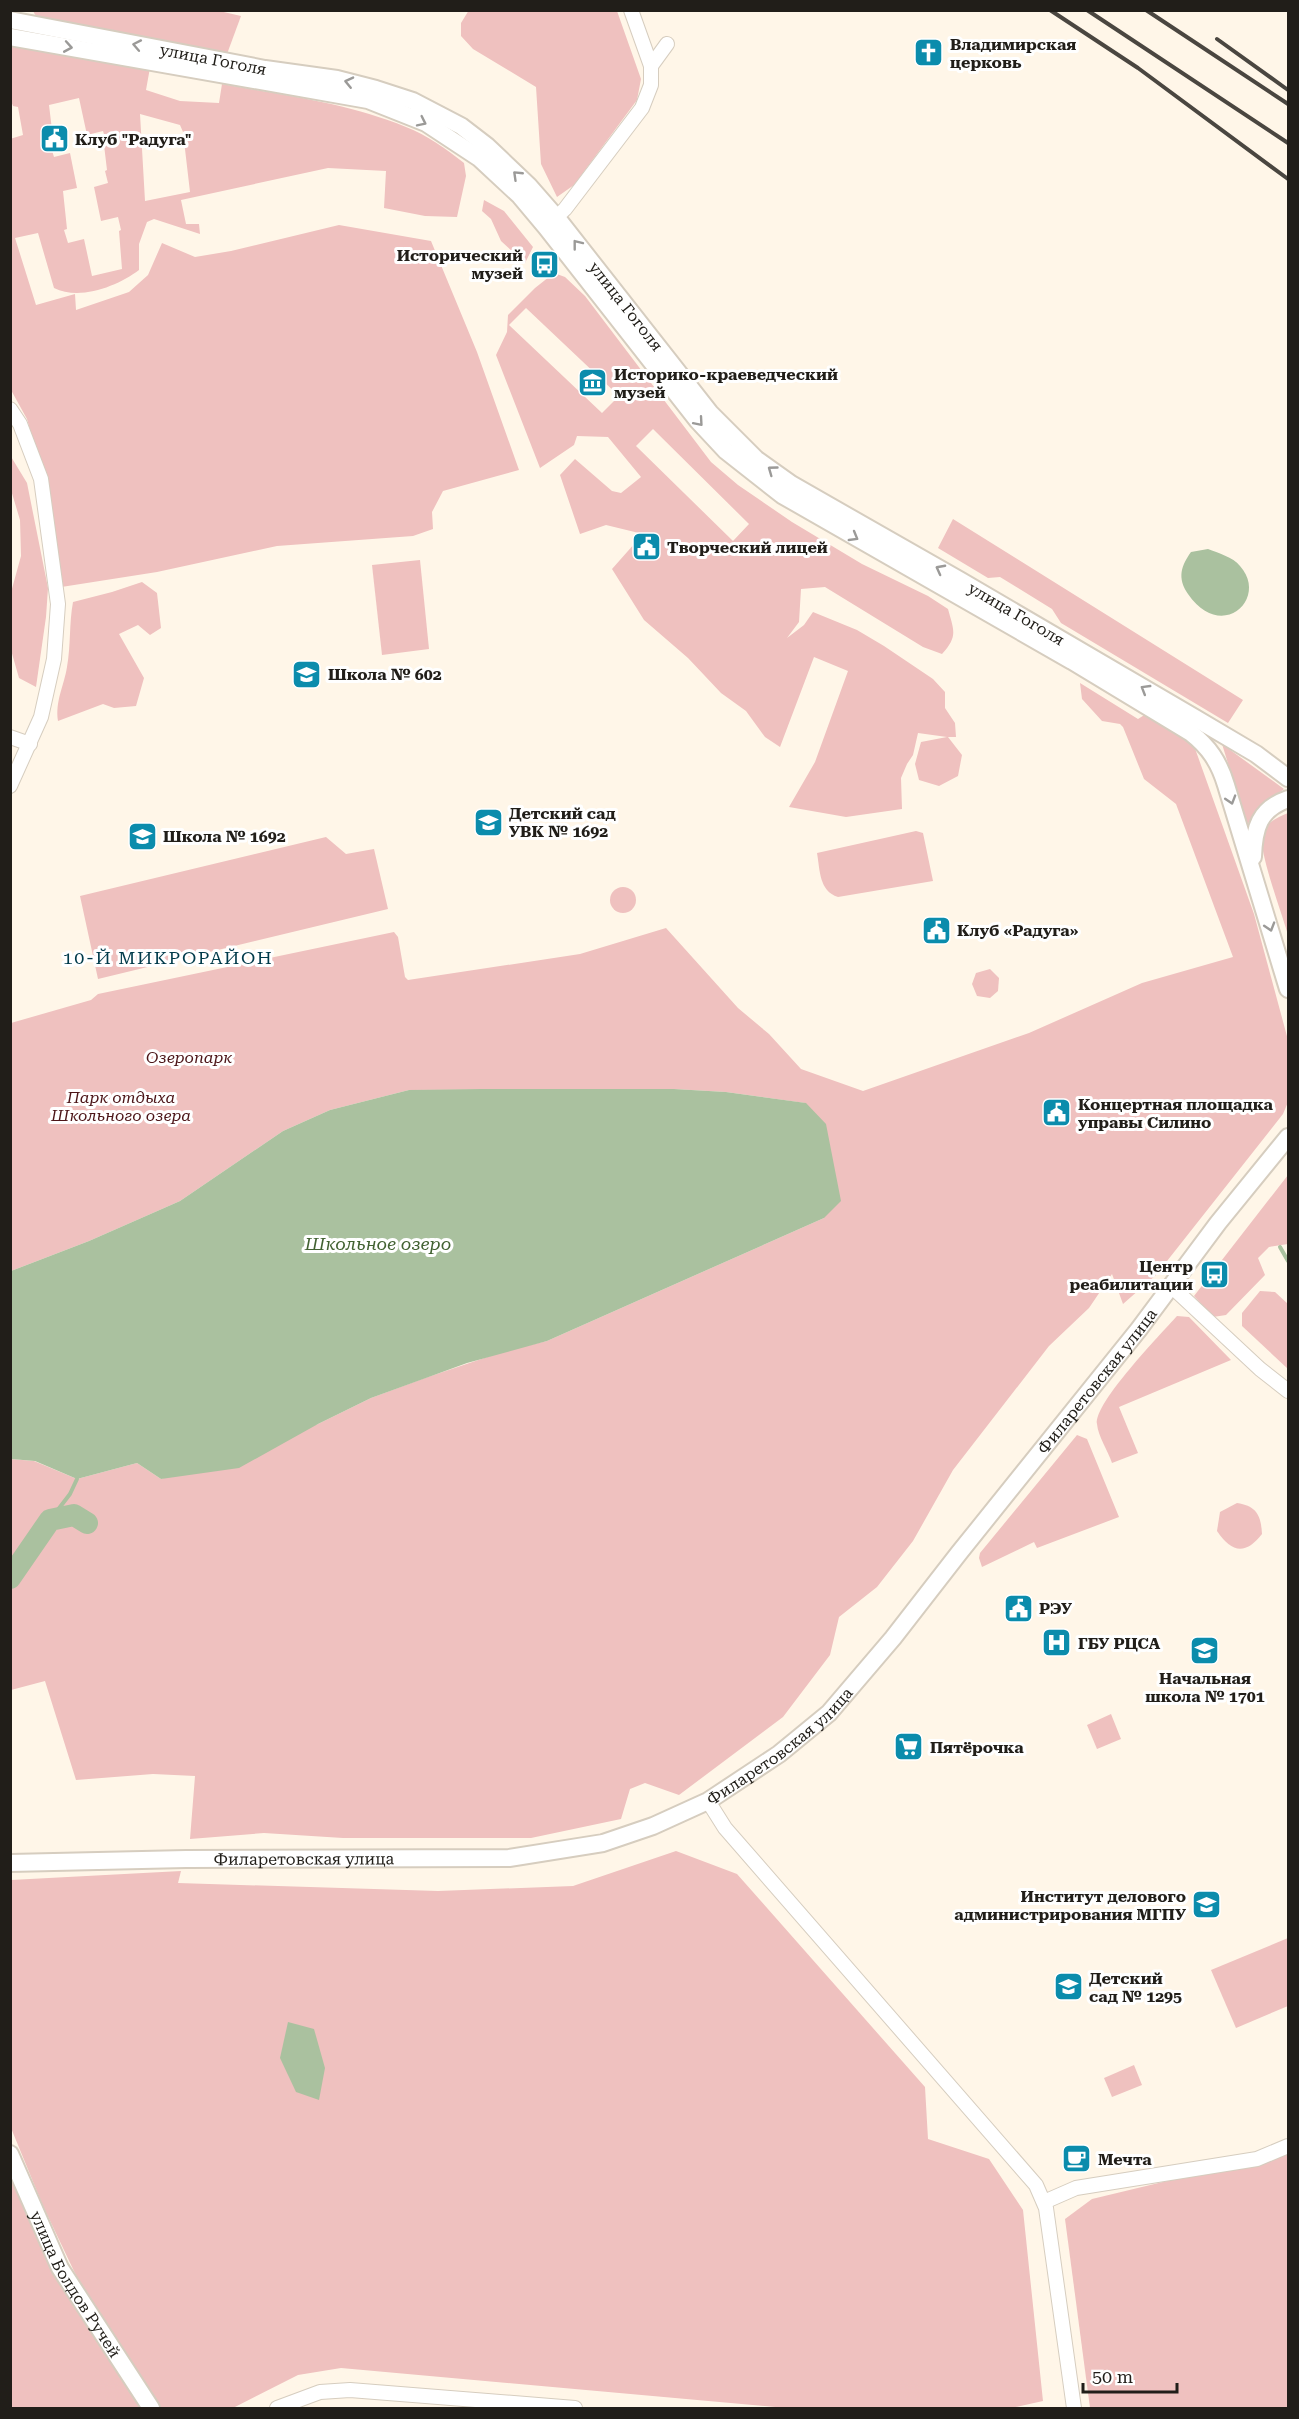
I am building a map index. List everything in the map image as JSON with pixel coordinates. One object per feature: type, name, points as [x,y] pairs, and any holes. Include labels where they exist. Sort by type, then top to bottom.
[{"type":"street","points":[[631,10],[651,66],[651,85],[642,108],[551,222],[698,421],[748,470],[789,500],[1072,661],[1191,733],[1208,747],[1221,769],[1288,989]]},
{"type":"street","name":"улица Гоголя","points":[[10,20],[376,88],[413,101],[461,126],[487,146],[529,186],[551,222],[710,413],[756,459],[791,484],[1256,754],[1288,778]]},
{"type":"street","name":"улица Гоголя","points":[[10,37],[368,100],[426,123],[479,158],[551,222]]},
{"type":"street","points":[[651,66],[667,44]]},
{"type":"street","points":[[10,408],[20,424],[41,479],[58,604],[54,658],[41,717],[10,786]]},
{"type":"street","points":[[10,737],[30,744]]},
{"type":"street","points":[[1253,871],[1257,825],[1270,808],[1288,800]]},
{"type":"street","name":"Филаретовская улица","points":[[10,1863],[186,1859],[509,1858],[603,1844],[653,1826],[708,1801],[774,1758],[829,1713],[894,1638],[1172,1286],[1218,1223],[1288,1137]]},
{"type":"street","points":[[1172,1286],[1260,1369],[1288,1391]]},
{"type":"street","points":[[708,1801],[725,1828],[1036,2185],[1044,2202],[1048,2219],[1074,2409]]},
{"type":"street","points":[[1044,2202],[1076,2188],[1257,2159],[1288,2146]]},
{"type":"street","name":"улица Болдов Ручей","points":[[10,2154],[60,2268],[151,2409]]},
{"type":"street","points":[[277,2409],[320,2392],[350,2390],[575,2409]]},
{"type":"green space","points":[[215,10],[241,16],[227,54],[37,18],[33,11]]},
{"type":"green space","points":[[469,10],[617,11],[641,79],[637,100],[574,185],[557,197],[541,164],[536,87],[473,49],[461,36],[461,23]]},
{"type":"green space","points":[[11,40],[151,62],[146,90],[180,101],[219,103],[222,84],[292,96],[361,112],[414,130],[464,163],[466,176],[457,217],[425,216],[384,208],[386,171],[328,168],[181,200],[186,224],[199,224],[200,234],[154,219],[147,222],[139,244],[139,270],[110,286],[87,292],[64,292],[54,288],[38,233],[15,238],[36,305],[75,294],[76,310],[129,292],[148,275],[162,243],[195,257],[231,251],[339,225],[431,241],[477,352],[519,470],[443,491],[432,512],[433,529],[413,536],[277,546],[157,572],[55,588],[43,478],[27,419],[11,390],[10,139],[23,135],[18,107],[13,106],[11,101]],"holes":[[[79,98],[87,135],[103,131],[107,144],[104,145],[108,183],[94,187],[101,221],[118,217],[121,230],[119,231],[122,269],[92,276],[84,239],[68,243],[64,230],[67,229],[63,191],[77,188],[70,153],[54,157],[50,144],[52,143],[50,131],[52,130],[49,105]],[[140,114],[180,125],[183,132],[190,192],[145,201]]]},
{"type":"green space","points":[[484,200],[504,211],[533,247],[525,263],[501,241],[491,219],[482,211]]},
{"type":"green space","points":[[554,273],[565,277],[585,296],[711,462],[738,485],[792,522],[862,564],[928,596],[948,609],[953,638],[942,654],[923,647],[825,587],[801,589],[799,622],[787,638],[804,625],[813,612],[857,630],[933,679],[945,692],[945,708],[955,723],[956,737],[948,737],[962,755],[958,776],[939,786],[919,780],[915,764],[921,742],[947,737],[918,733],[913,755],[901,778],[902,809],[846,817],[789,807],[815,762],[848,671],[814,657],[780,747],[765,737],[746,711],[721,693],[688,658],[644,620],[612,569],[643,534],[606,525],[580,534],[560,475],[575,459],[612,491],[621,493],[641,477],[608,437],[577,436],[574,445],[540,468],[496,355],[507,332],[508,315]],"holes":[[[526,308],[619,396],[602,413],[509,325]],[[653,429],[749,524],[733,541],[636,446]]]},
{"type":"green space","points":[[10,455],[27,483],[48,588],[36,687],[19,678],[11,650],[10,596],[21,556],[20,520],[11,490]]},
{"type":"green space","points":[[953,519],[1243,700],[1228,723],[1061,623],[1052,609],[1000,577],[988,578],[938,548]]},
{"type":"green space","points":[[420,560],[429,649],[382,655],[372,565]]},
{"type":"green space","points":[[142,582],[157,593],[161,628],[150,635],[138,625],[119,634],[144,678],[136,706],[114,708],[103,704],[58,721],[59,700],[68,659],[73,602]]},
{"type":"green space","points":[[1080,683],[1138,719],[1149,712],[1192,740],[1254,914],[1288,1040],[1288,1102],[1283,1114],[1156,1275],[1123,1304],[1112,1274],[1089,1308],[1049,1346],[953,1470],[913,1541],[877,1587],[839,1617],[830,1655],[783,1717],[679,1795],[645,1783],[630,1789],[621,1819],[531,1838],[343,1838],[264,1833],[190,1839],[195,1776],[153,1774],[76,1780],[45,1681],[11,1690],[10,1459],[34,1461],[77,1479],[137,1463],[161,1479],[318,1424],[371,1398],[425,1378],[505,1351],[547,1341],[824,1218],[805,1103],[726,1092],[674,1089],[409,1090],[330,1110],[283,1131],[180,1201],[89,1241],[11,1271],[11,1023],[91,1000],[98,994],[394,932],[398,937],[405,977],[408,980],[580,954],[666,928],[738,1008],[769,1034],[801,1069],[863,1091],[1029,1033],[1142,983],[1233,957],[1176,804],[1144,779],[1123,727],[1120,724],[1102,721],[1082,699]]},
{"type":"green space","points":[[1222,744],[1284,789],[1260,808],[1247,825]]},
{"type":"green space","points":[[1288,813],[1288,935],[1264,856],[1262,836],[1269,824]]},
{"type":"green space","points":[[916,831],[923,833],[933,881],[838,897],[827,890],[820,873],[817,853]]},
{"type":"green space","points":[[326,837],[346,854],[374,849],[388,909],[98,979],[80,896]]},
{"type":"green space","points":[[623,887],[632,891],[636,900],[632,909],[623,913],[614,909],[610,900],[614,891]]},
{"type":"green space","points":[[990,969],[999,978],[998,991],[990,998],[977,996],[972,984],[976,973]]},
{"type":"green space","points":[[1288,1175],[1288,1244],[1269,1247],[1258,1258],[1265,1275],[1226,1315],[1213,1317],[1194,1296]]},
{"type":"green space","points":[[1260,1291],[1275,1292],[1288,1304],[1288,1369],[1242,1326],[1242,1313]]},
{"type":"green space","points":[[1177,1316],[1189,1317],[1231,1360],[1119,1407],[1138,1453],[1112,1463],[1098,1429],[1099,1414],[1117,1385]]},
{"type":"green space","points":[[1077,1435],[1087,1439],[1119,1517],[1037,1548],[1034,1542],[982,1567],[980,1553]]},
{"type":"green space","points":[[1237,1503],[1244,1504],[1257,1513],[1262,1534],[1250,1546],[1238,1549],[1222,1538],[1217,1531],[1220,1512]]},
{"type":"green space","points":[[1111,1714],[1121,1739],[1097,1749],[1087,1725]]},
{"type":"green space","points":[[676,1851],[737,1874],[925,2087],[928,2139],[989,2159],[1023,2210],[1043,2401],[1011,2408],[786,2408],[341,2368],[298,2375],[233,2408],[160,2408],[83,2290],[43,2206],[11,2128],[11,1880],[181,1871],[178,1883],[438,1891],[573,1886]]},
{"type":"green space","points":[[1288,1938],[1288,2006],[1236,2028],[1211,1970]]},
{"type":"green space","points":[[1134,2065],[1142,2085],[1112,2097],[1104,2078]]},
{"type":"green space","points":[[1288,2152],[1288,2408],[1090,2408],[1065,2219],[1092,2199]]},
{"type":"green space","points":[[10,2173],[42,2249],[142,2408],[11,2408]]},
{"type":"water","points":[[1208,549],[1233,560],[1240,566],[1247,578],[1249,591],[1245,602],[1238,610],[1227,615],[1215,615],[1201,608],[1188,594],[1182,583],[1183,567],[1191,552]]},
{"type":"water","name":"Школьное озеро","points":[[674,1089],[726,1092],[806,1103],[826,1124],[841,1201],[824,1218],[547,1341],[467,1363],[371,1398],[318,1424],[239,1468],[161,1479],[137,1463],[77,1479],[35,1461],[11,1459],[11,1271],[89,1241],[180,1201],[283,1131],[330,1110],[409,1090]]},
{"type":"water","points":[[288,2022],[314,2029],[325,2068],[319,2100],[296,2092],[280,2058]]},
{"type":"waterway","points":[[1280,1247],[1288,1261]]},
{"type":"waterway","points":[[50,1520],[70,1494],[77,1479]]},
{"type":"waterway","points":[[10,1578],[50,1520],[74,1515],[87,1523]]},
{"type":"railway","points":[[1050,10],[1138,68],[1288,179]]},
{"type":"railway","points":[[1087,10],[1288,143]]},
{"type":"railway","points":[[1146,10],[1288,104]]},
{"type":"railway","points":[[1217,39],[1288,90]]},
{"type":"place","name":"Владимирская церковь","points":[[929,53]]},
{"type":"place","name":"Клуб \"Радуга\"","points":[[54,139]]},
{"type":"place","name":"Исторический музей","points":[[544,264]]},
{"type":"place","name":"Историко-краеведческий музей","points":[[593,383]]},
{"type":"place","name":"Творческий лицей","points":[[646,547]]},
{"type":"place","name":"Школа № 602","points":[[307,674]]},
{"type":"place","name":"Детский сад УВК № 1692","points":[[488,822]]},
{"type":"place","name":"Школа № 1692","points":[[142,836]]},
{"type":"place","name":"Клуб «Радуга»","points":[[936,930]]},
{"type":"place","name":"Концертная площадка управы Силино","points":[[1057,1113]]},
{"type":"place","name":"Центр реабилитации","points":[[1214,1275]]},
{"type":"place","name":"РЭУ","points":[[1018,1608]]},
{"type":"place","name":"ГБУ РЦСА","points":[[1057,1643]]},
{"type":"place","name":"Начальная школа № 1701","points":[[1205,1650]]},
{"type":"place","name":"Пятёрочка","points":[[909,1747]]},
{"type":"place","name":"Институт делового администрирования МГПУ","points":[[1207,1905]]},
{"type":"place","name":"Детский сад № 1295","points":[[1068,1987]]},
{"type":"place","name":"Мечта","points":[[1077,2159]]},
{"type":"district","name":"10-Й МИКРОРАЙОН","points":[[168,958]]},
{"type":"park label","name":"Озеропарк","points":[[189,1057]]},
{"type":"park label","name":"Парк отдыха Школьного озера","points":[[121,1106]]}]
